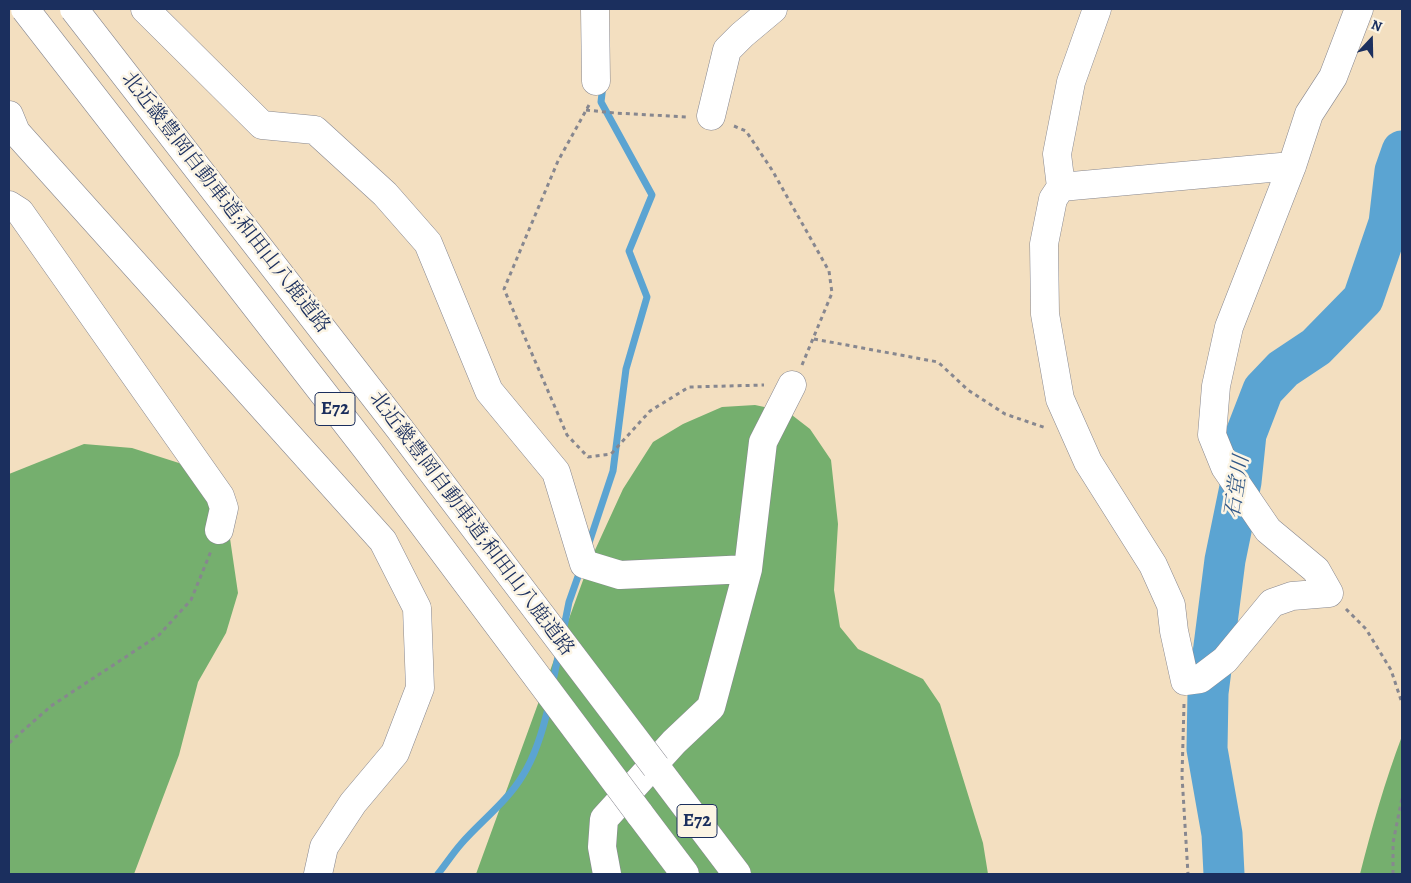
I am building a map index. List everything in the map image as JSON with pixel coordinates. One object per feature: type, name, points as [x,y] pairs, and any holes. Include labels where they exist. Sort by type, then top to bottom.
[{"type":"main road","name":"北近畿豊岡自動車道;和田山八鹿道路","points":[[25,9],[368,452],[685,874]]},
{"type":"main road","name":"北近畿豊岡自動車道;和田山八鹿道路","points":[[74,9],[399,428],[737,874]]},
{"type":"main road","points":[[145,9],[262,125],[315,130],[385,194],[428,243],[488,392],[556,472],[584,564],[620,575],[748,569]]},
{"type":"main road","points":[[595,9],[596,81]]},
{"type":"main road","points":[[712,116],[728,50],[742,35],[773,9]]},
{"type":"main road","points":[[1097,9],[1070,91],[1057,154],[1060,187],[1053,199],[1044,244],[1045,314],[1060,398],[1088,462],[1153,565],[1168,597],[1185,681],[1200,679],[1225,660],[1272,602],[1292,596],[1329,593],[1316,570],[1268,530],[1225,467],[1212,435],[1216,386],[1229,327],[1292,166],[1309,114],[1333,76],[1359,9]]},
{"type":"main road","points":[[11,129],[383,541],[417,608],[420,688],[395,753],[353,803],[324,847],[318,874]]},
{"type":"main road","points":[[1060,187],[1292,166]]},
{"type":"main road","points":[[9,205],[20,212],[220,496],[224,508],[219,530]]},
{"type":"main road","points":[[607,874],[602,847],[604,820],[674,742],[711,706],[748,569],[763,442],[792,385]]},
{"type":"path","points":[[792,385],[734,384],[689,387],[650,411],[611,454],[588,457],[566,435],[504,289],[558,161],[586,110],[679,117],[712,116],[746,131],[772,170],[829,271],[832,293],[814,339],[938,362],[968,390],[1005,414],[1078,438]]},
{"type":"path","points":[[9,742],[50,706],[159,634],[191,600],[219,530]]},
{"type":"path","points":[[1329,593],[1366,629],[1391,670],[1402,703]]},
{"type":"path","points":[[1185,681],[1182,776],[1188,874]]},
{"type":"path","points":[[1394,874],[1393,843],[1402,798]]},
{"type":"green space","points":[[755,405],[788,412],[810,429],[831,460],[838,524],[834,590],[840,627],[858,649],[923,679],[940,704],[983,843],[988,874],[476,874],[590,561],[623,489],[653,442],[683,424],[722,407]]},
{"type":"green space","points":[[84,444],[132,448],[179,463],[206,488],[227,518],[238,593],[226,633],[198,682],[179,755],[134,874],[9,874],[9,474]]},
{"type":"green space","points":[[1402,736],[1402,874],[1360,874],[1379,804]]},
{"type":"waterway","points":[[588,546],[613,471],[626,369],[647,297],[629,251],[652,195],[601,102],[603,85]]},
{"type":"waterway","name":"石堂川","points":[[1224,874],[1222,834],[1207,749],[1208,693],[1225,560],[1241,482],[1246,434],[1263,390],[1283,369],[1316,347],[1363,299],[1389,223],[1395,171],[1402,151]]},
{"type":"waterway","points":[[563,632],[569,602],[581,568]]},
{"type":"waterway","points":[[552,686],[559,652]]},
{"type":"waterway","points":[[438,874],[461,844],[502,803],[517,785],[539,741],[549,704]]}]
